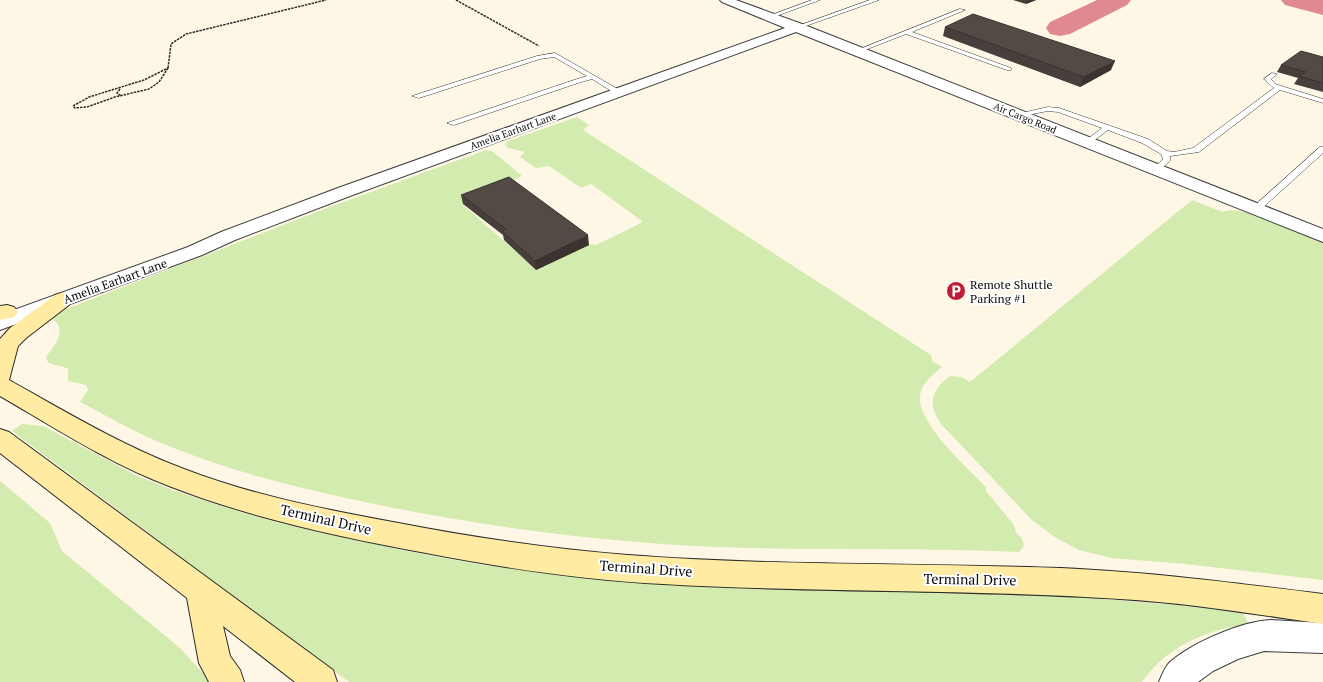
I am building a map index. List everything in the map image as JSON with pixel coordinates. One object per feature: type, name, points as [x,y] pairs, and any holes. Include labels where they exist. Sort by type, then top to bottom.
[{"type":"main road","points":[[0,376],[8,344],[29,324],[62,300]]},
{"type":"main road","name":"Terminal Drive","points":[[0,385],[119,451],[175,477],[253,502],[325,521],[490,552],[660,571],[828,578],[999,579],[1122,585],[1206,593],[1323,609]]},
{"type":"main road","points":[[0,439],[321,682]]},
{"type":"main road","points":[[200,590],[215,663],[228,682]]},
{"type":"street","name":"Air Cargo Road","points":[[726,0],[798,27],[1323,236]]},
{"type":"street","name":"Amelia Earhart Lane","points":[[2,316],[62,300],[195,251],[228,236],[351,189],[798,27]]},
{"type":"street","name":"Amelia Earhart Lane","points":[[2,316],[191,246],[228,236]]},
{"type":"street","points":[[1175,682],[1178,675],[1217,651],[1263,636],[1323,638]]},
{"type":"lane","points":[[769,17],[817,0]]},
{"type":"lane","points":[[798,27],[812,24],[876,0]]},
{"type":"lane","points":[[858,51],[962,10]]},
{"type":"lane","points":[[906,32],[1008,70]]},
{"type":"lane","points":[[416,96],[538,57],[555,55],[619,92]]},
{"type":"lane","points":[[1274,74],[1267,79],[1273,85],[1323,101]]},
{"type":"lane","points":[[451,123],[576,81],[594,77]]},
{"type":"lane","points":[[1018,115],[1048,108],[1075,115],[1108,127],[1145,141],[1165,153],[1174,154],[1196,150],[1279,87]]},
{"type":"lane","points":[[1088,143],[1108,127]]},
{"type":"lane","points":[[1256,209],[1323,149]]},
{"type":"lane","points":[[1156,170],[1166,159],[1165,153]]},
{"type":"path","points":[[168,68],[159,75],[80,100],[73,106],[75,108],[82,109],[121,96],[148,90],[158,83],[168,68],[170,61],[169,47],[180,37],[207,28],[326,0]]},
{"type":"path","points":[[456,0],[555,55]]},
{"type":"path","points":[[120,88],[117,92],[121,96]]},
{"type":"green space","points":[[577,117],[589,125],[583,130],[931,355],[932,361],[942,367],[925,383],[921,391],[921,407],[926,419],[956,457],[986,487],[986,491],[1014,525],[1016,533],[1022,538],[1024,546],[1019,552],[749,548],[660,544],[571,536],[526,530],[482,524],[394,508],[281,483],[226,467],[159,442],[80,402],[88,390],[86,385],[68,381],[68,369],[52,364],[47,360],[46,357],[57,341],[60,331],[55,321],[48,316],[335,205],[486,150],[492,151],[522,176],[463,205],[537,270],[590,244],[596,245],[641,223],[642,221],[591,184],[581,188],[549,166],[536,168],[520,157],[525,152],[508,148],[505,145],[508,141]]},
{"type":"green space","points":[[1192,200],[1223,212],[1231,210],[1242,211],[1256,215],[1323,242],[1323,580],[1185,564],[1111,558],[1079,550],[1053,536],[1032,520],[941,424],[934,410],[933,398],[935,392],[950,376],[961,377],[970,382]]},
{"type":"green space","points":[[22,424],[43,426],[138,476],[175,491],[224,507],[279,523],[407,551],[483,565],[595,578],[705,587],[1039,594],[1241,610],[1249,624],[1203,635],[1176,649],[1152,669],[1142,682],[349,682],[12,431]]},
{"type":"green space","points":[[0,481],[50,523],[62,551],[180,648],[211,682],[0,682]]},
{"type":"building","points":[[973,14],[1115,61],[1084,77],[945,27]]},
{"type":"building","points":[[1301,51],[1323,57],[1323,83],[1299,76],[1306,72],[1281,65]]},
{"type":"building","points":[[509,177],[588,235],[535,261],[502,231],[506,229],[461,195]]},
{"type":"taxiway","points":[[1060,28],[1118,0]]},
{"type":"taxiway","points":[[1294,0],[1323,7]]},
{"type":"place","name":"Remote Shuttle Parking #1","points":[[956,291]]}]
